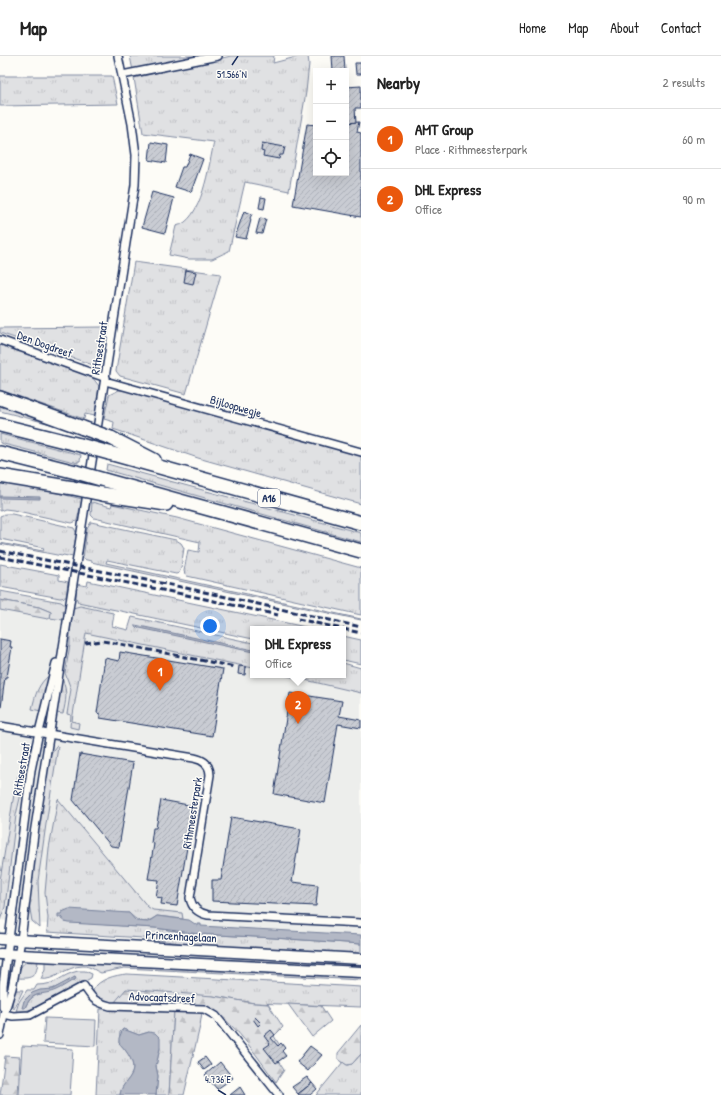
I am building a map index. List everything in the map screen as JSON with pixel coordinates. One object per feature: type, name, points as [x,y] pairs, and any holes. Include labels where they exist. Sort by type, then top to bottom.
[{"type":"highway","name":"A16","points":[[0,398],[111,438],[177,472]]},
{"type":"highway","name":"A16","points":[[0,425],[80,445],[361,523]]},
{"type":"highway","name":"A16","points":[[0,453],[76,472],[361,551]]},
{"type":"highway","name":"A16","points":[[0,476],[102,494],[226,513]]},
{"type":"main road","name":"Princenhagelaan","points":[[4,939],[361,959]]},
{"type":"main road","points":[[3,954],[361,972]]},
{"type":"street","name":"Rithsestraat","points":[[0,1035],[4,1014],[12,988],[21,940],[34,834],[106,380],[135,185],[135,147],[132,124],[118,56]]},
{"type":"street","points":[[122,75],[218,56]]},
{"type":"street","name":"Den Dogdreef","points":[[0,340],[106,380]]},
{"type":"street","name":"Bijloopwegje","points":[[106,380],[361,452]]},
{"type":"street","name":"Rithsestraat","points":[[4,1014],[4,939],[39,732],[66,625]]},
{"type":"street","name":"Rithmeesterpark","points":[[0,726],[198,758],[204,761],[208,766],[210,775],[190,898],[194,909],[201,913],[208,915],[361,923]]},
{"type":"street","name":"Advocaatsdreef","points":[[4,1014],[13,1016],[30,1015],[84,986],[95,1001],[110,1006],[204,1009],[216,1016],[279,1095]]},
{"type":"shaded area","points":[[0,496],[40,497],[40,499],[0,498]]},
{"type":"shaded area","points":[[59,581],[86,586],[114,608],[110,627],[129,632],[250,644],[250,678],[346,678],[346,674],[361,669],[361,950],[0,920],[0,592],[54,602]]},
{"type":"shaded area","points":[[135,625],[250,649],[250,651],[135,627]]},
{"type":"shaded area","points":[[69,909],[129,913],[136,921],[148,922],[157,916],[189,920],[198,926],[198,924],[201,924],[201,926],[361,935],[361,944],[199,934],[155,928],[69,923],[65,922],[61,917],[58,917],[58,914],[61,914]]},
{"type":"shaded area","points":[[75,977],[76,979],[56,990],[34,996],[25,1008],[22,1008],[24,1001],[32,993],[40,990],[53,989]]},
{"type":"shaded area","points":[[123,1029],[139,1035],[149,1032],[155,1033],[160,1038],[160,1048],[156,1066],[158,1076],[156,1095],[120,1095],[133,1069],[130,1057],[119,1043],[119,1038]]},
{"type":"green space","points":[[130,56],[202,56],[133,71]]},
{"type":"green space","points":[[231,56],[274,56],[273,63],[300,56],[308,56],[309,64],[306,92],[289,191],[245,182],[229,251],[212,259],[189,259],[169,255],[176,226],[185,222],[192,214],[203,191],[214,142],[143,133],[134,78]]},
{"type":"green space","points":[[0,76],[112,76],[118,104],[0,106]]},
{"type":"green space","points":[[134,262],[221,274],[186,394],[120,376],[116,371]]},
{"type":"green space","points":[[104,327],[98,360],[93,365],[0,333],[0,328]]},
{"type":"green space","points":[[0,344],[92,377],[99,386],[95,416],[85,414],[84,419],[0,390]]},
{"type":"green space","points":[[119,390],[125,390],[361,455],[361,504],[198,458],[113,429],[114,422],[104,419],[109,395]]},
{"type":"green space","points":[[0,401],[74,430],[0,411]]},
{"type":"green space","points":[[0,434],[81,455],[80,461],[78,461],[78,463],[0,443]]},
{"type":"green space","points":[[107,464],[361,533],[361,542],[106,470]]},
{"type":"green space","points":[[0,479],[82,499],[77,521],[72,523],[13,510],[5,509],[0,511]]},
{"type":"green space","points":[[92,502],[111,507],[112,504],[177,518],[361,568],[361,615],[187,576],[184,571],[188,550],[199,552],[200,542],[94,518],[91,515]]},
{"type":"green space","points":[[12,514],[74,528],[77,534],[73,557],[0,544],[43,551],[44,548],[0,539],[0,516]]},
{"type":"green space","points":[[91,522],[176,540],[181,543],[184,548],[181,568],[179,573],[176,574],[107,560],[106,563],[361,620],[91,562],[83,559],[87,529]]},
{"type":"green space","points":[[0,564],[59,575],[59,580],[68,582],[66,597],[60,598],[0,587]]},
{"type":"green space","points":[[88,581],[301,626],[250,626],[250,638],[78,602],[76,597],[77,584],[87,586]]},
{"type":"green space","points":[[0,591],[61,602],[65,605],[63,620],[50,618],[51,612],[39,607],[0,600]]},
{"type":"green space","points":[[0,600],[39,607],[51,612],[50,618],[48,619],[0,610]]},
{"type":"green space","points":[[80,606],[113,613],[112,626],[128,630],[132,617],[250,642],[250,667],[86,633],[72,721],[79,723],[78,729],[70,727],[71,715],[67,714],[71,689],[65,673],[70,645],[73,608]]},
{"type":"green space","points":[[346,637],[361,640],[361,664],[346,661]]},
{"type":"green space","points":[[346,664],[361,668],[361,693],[297,678],[346,678]]},
{"type":"green space","points":[[50,675],[41,711],[32,709],[40,686]]},
{"type":"green space","points":[[62,678],[66,696],[63,714],[56,713]]},
{"type":"green space","points":[[27,744],[30,749],[30,756],[16,815],[5,907],[0,920],[0,880],[16,782]]},
{"type":"green space","points":[[56,746],[58,747],[38,881],[40,928],[32,921],[29,904],[34,854],[49,756]]},
{"type":"green space","points":[[58,799],[148,907],[153,910],[182,913],[183,919],[157,916],[143,922],[136,919],[129,913],[61,917],[61,919],[65,922],[155,928],[199,934],[361,944],[361,955],[195,945],[143,938],[47,932],[48,918],[45,893],[49,848]]},
{"type":"green space","points":[[45,959],[361,976],[361,980],[124,968],[101,973],[85,966],[71,968],[50,978],[41,979],[45,969]]},
{"type":"green space","points":[[29,960],[38,960],[37,970],[35,973],[27,978],[17,978],[24,963]]},
{"type":"green space","points":[[85,971],[92,974],[91,978],[32,1009],[16,1011],[19,1002],[27,990],[34,990],[37,985],[44,985],[54,982],[72,973]],"holes":[[[76,977],[57,989],[35,996],[27,1003],[25,1008],[24,1001],[31,994],[52,989]]]},
{"type":"green space","points":[[127,974],[361,987],[361,1007],[254,1003],[213,996],[106,1003],[96,997],[93,990],[103,980],[117,975]]},
{"type":"green space","points":[[126,989],[213,996],[268,1004],[283,1027],[274,1036],[282,1049],[274,1055],[284,1070],[276,1082],[253,1050],[235,1029],[226,1020],[205,1007],[114,1003]]},
{"type":"green space","points":[[15,990],[23,990],[14,1009],[12,1004]]},
{"type":"green space","points":[[288,1004],[321,1006],[331,1021],[312,1037]]},
{"type":"green space","points":[[100,1009],[174,1011],[169,1095],[156,1095],[158,1076],[156,1066],[160,1048],[149,1032],[139,1035],[123,1029],[120,1032],[119,1043],[127,1053],[133,1065],[132,1073],[120,1095],[96,1095]]},
{"type":"green space","points":[[174,1011],[202,1012],[184,1095],[169,1095]]},
{"type":"green space","points":[[45,1018],[96,1020],[95,1046],[43,1043]]},
{"type":"green space","points":[[361,1025],[361,1054],[352,1064],[347,1065],[338,1059],[338,1053]]},
{"type":"green space","points":[[22,1046],[73,1049],[70,1095],[19,1095]]},
{"type":"green space","points":[[361,1054],[361,1095],[316,1095],[343,1062],[347,1065],[352,1064]]},
{"type":"green space","points":[[5,1056],[20,1057],[18,1095],[0,1095]]},
{"type":"building","points":[[332,56],[344,56],[345,68],[333,68]]},
{"type":"building","points":[[355,63],[361,63],[361,74],[356,74]]},
{"type":"building","points":[[361,86],[361,108],[355,108],[356,123],[349,123],[349,87]]},
{"type":"building","points":[[359,122],[357,132],[361,133],[361,217],[293,205],[307,124],[313,125],[313,176],[349,176],[349,123]]},
{"type":"building","points":[[151,142],[168,145],[166,163],[149,160]]},
{"type":"building","points":[[262,143],[285,147],[283,155],[280,155],[279,159],[263,156],[264,152],[261,151]]},
{"type":"building","points":[[190,154],[203,159],[191,192],[175,187],[182,167],[185,167]]},
{"type":"building","points":[[152,192],[174,198],[165,233],[142,227]]},
{"type":"building","points":[[261,197],[266,198],[264,209],[259,208]]},
{"type":"building","points":[[244,211],[252,214],[246,239],[235,237]]},
{"type":"building","points":[[260,218],[266,219],[262,234],[256,233]]},
{"type":"building","points":[[186,270],[196,272],[193,284],[184,282]]},
{"type":"building","points":[[0,639],[11,641],[10,647],[12,647],[7,677],[5,677],[1,708],[0,708]]},
{"type":"building","points":[[120,652],[223,669],[212,736],[100,718],[100,714],[97,713],[105,658],[119,661]]},
{"type":"building","points":[[239,666],[246,667],[245,675],[238,674]]},
{"type":"building","points":[[290,693],[342,701],[339,716],[361,720],[361,728],[338,724],[325,803],[274,794]]},
{"type":"building","points":[[80,754],[133,763],[119,847],[111,846],[73,800]]},
{"type":"building","points":[[161,800],[194,806],[177,906],[161,904],[162,898],[156,897],[159,880],[148,879],[154,844],[151,843],[153,828],[156,828]]},
{"type":"building","points":[[231,817],[301,829],[292,882],[318,885],[316,906],[212,901],[212,880],[221,880]]},
{"type":"building","points":[[255,1017],[261,1023],[258,1026],[253,1019]]},
{"type":"building","points":[[271,1030],[275,1035],[271,1038],[278,1046],[281,1043],[285,1048],[282,1051],[286,1056],[276,1063],[264,1048],[270,1044],[264,1036]]},
{"type":"building","points":[[310,1046],[322,1055],[308,1071],[297,1062]]},
{"type":"building","points":[[205,1057],[211,1065],[204,1070],[198,1062]]},
{"type":"building","points":[[220,1062],[233,1078],[217,1089],[205,1075]]},
{"type":"building","points":[[307,1077],[312,1083],[298,1094],[292,1087]]},
{"type":"building","points":[[312,1083],[317,1089],[310,1095],[298,1094]]},
{"type":"building","points":[[240,1087],[245,1095],[230,1095]]},
{"type":"railway","points":[[0,551],[186,588],[361,627]]},
{"type":"railway","points":[[0,557],[278,615]]},
{"type":"railway","points":[[298,619],[329,626]]},
{"type":"railway","points":[[346,630],[361,633]]},
{"type":"railway","points":[[85,643],[102,641],[115,643],[235,667]]},
{"type":"place","name":"AMT Group","points":[[160,691]]},
{"type":"place","name":"DHL Express","points":[[298,724]]}]
